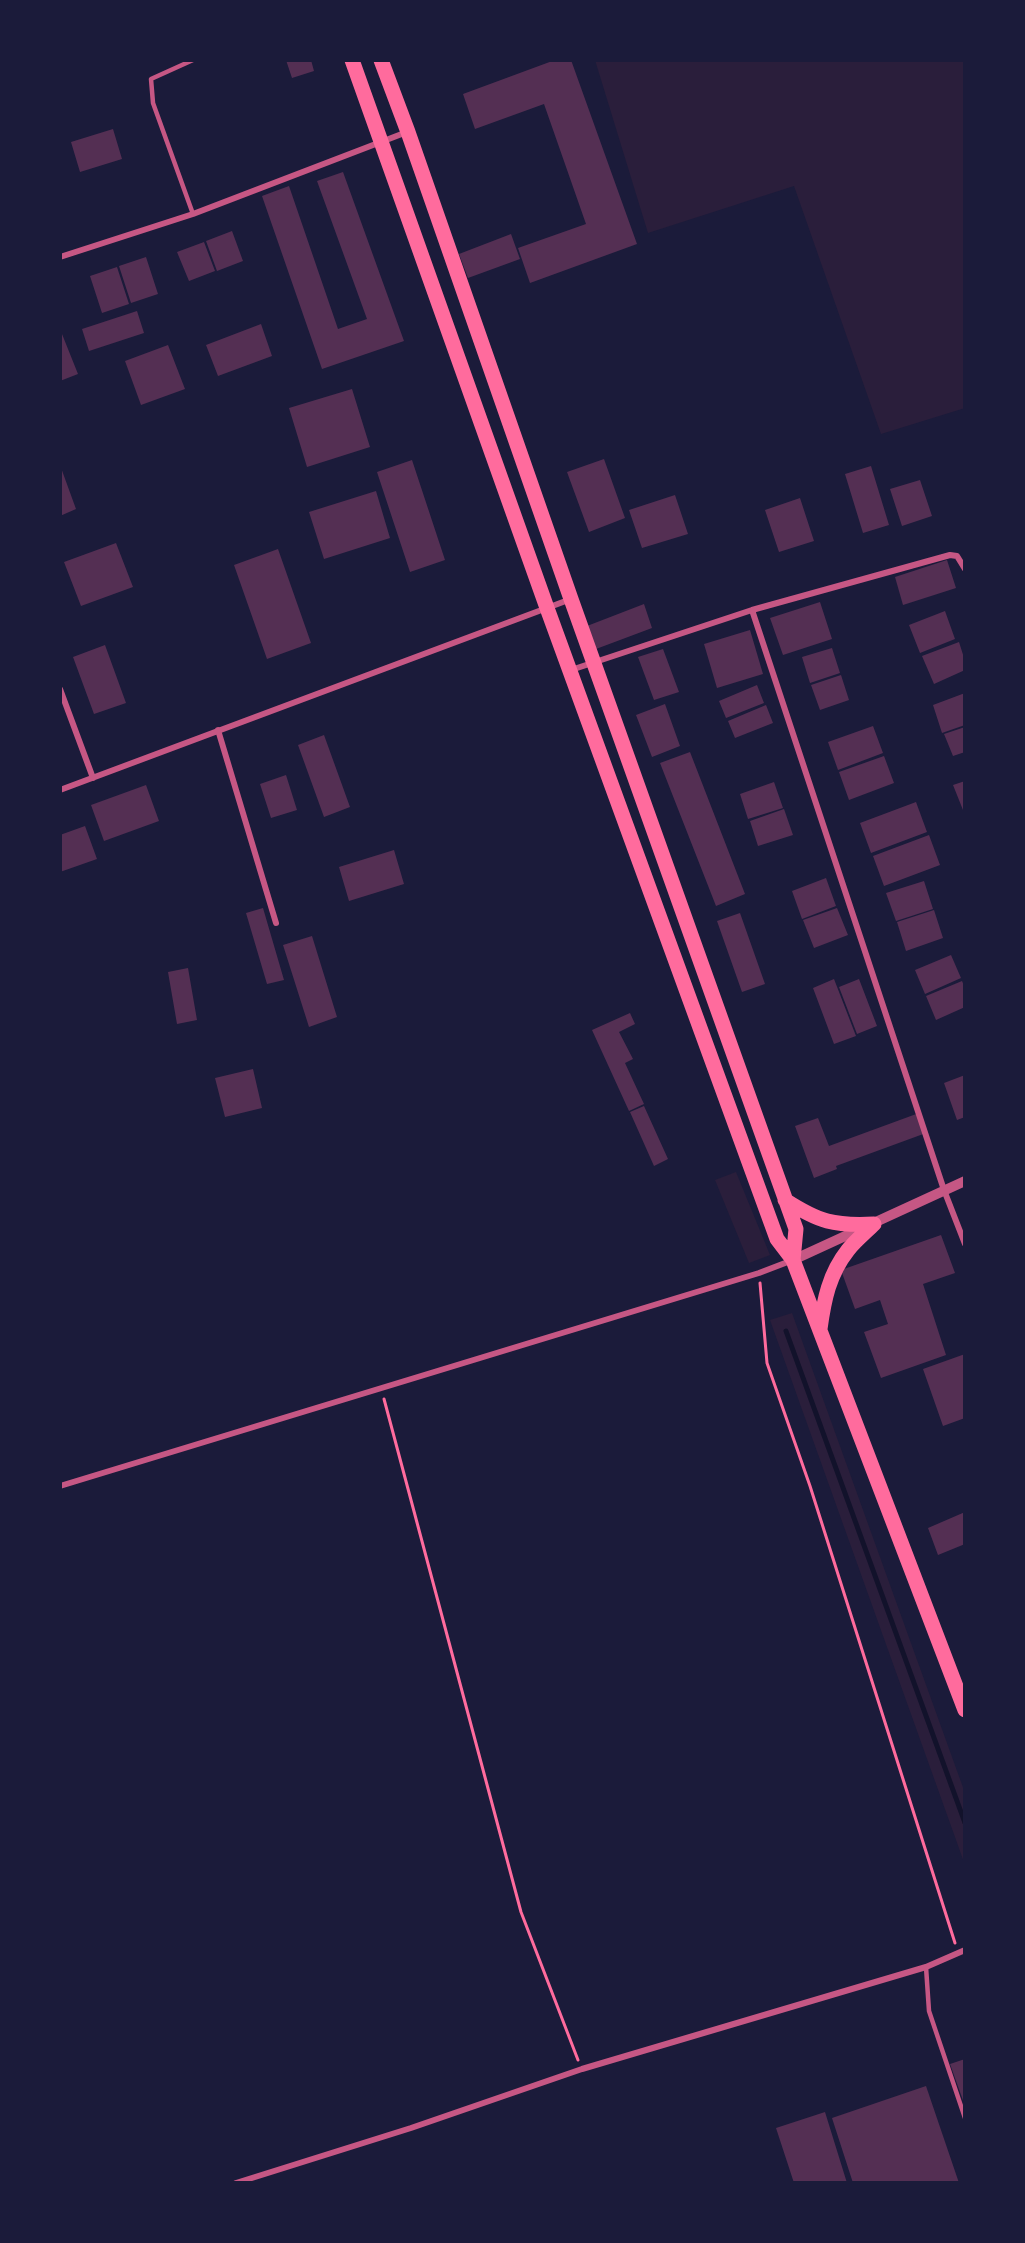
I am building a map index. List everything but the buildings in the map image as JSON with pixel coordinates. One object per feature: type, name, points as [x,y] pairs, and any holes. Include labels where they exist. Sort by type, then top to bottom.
[{"type":"main road","points":[[352,60],[547,608],[777,1239],[793,1260],[965,1710]]},
{"type":"main road","points":[[381,60],[796,1229],[793,1260]]},
{"type":"main road","points":[[785,1200],[807,1214],[825,1221],[845,1225],[874,1224]]},
{"type":"main road","points":[[820,1332],[829,1282],[848,1250],[874,1224]]},
{"type":"street","points":[[60,257],[193,214],[408,132]]},
{"type":"street","points":[[571,670],[752,610],[950,555],[957,556],[965,569]]},
{"type":"street","points":[[60,790],[571,599]]},
{"type":"street","points":[[752,610],[944,1190],[965,1244]]},
{"type":"street","points":[[60,689],[93,778]]},
{"type":"street","points":[[218,730],[276,923]]},
{"type":"street","points":[[60,1486],[759,1273],[874,1224],[965,1181]]},
{"type":"street","points":[[236,2183],[411,2128],[582,2069],[926,1967],[961,1951]]},
{"type":"lane","points":[[193,60],[152,79],[153,103],[193,214]]},
{"type":"lane","points":[[926,1967],[929,2011],[965,2118]]},
{"type":"path","points":[[759,1273],[767,1363],[810,1486],[961,1951]]},
{"type":"path","points":[[381,1388],[521,1912],[582,2069]]},
{"type":"shaded area","points":[[595,60],[965,60],[965,408],[881,434],[794,186],[648,233]]},
{"type":"shaded area","points":[[736,1172],[770,1255],[749,1263],[715,1180]]},
{"type":"shaded area","points":[[792,1313],[965,1793],[965,1865],[770,1320]]},
{"type":"waterway","points":[[786,1331],[965,1823]]}]
